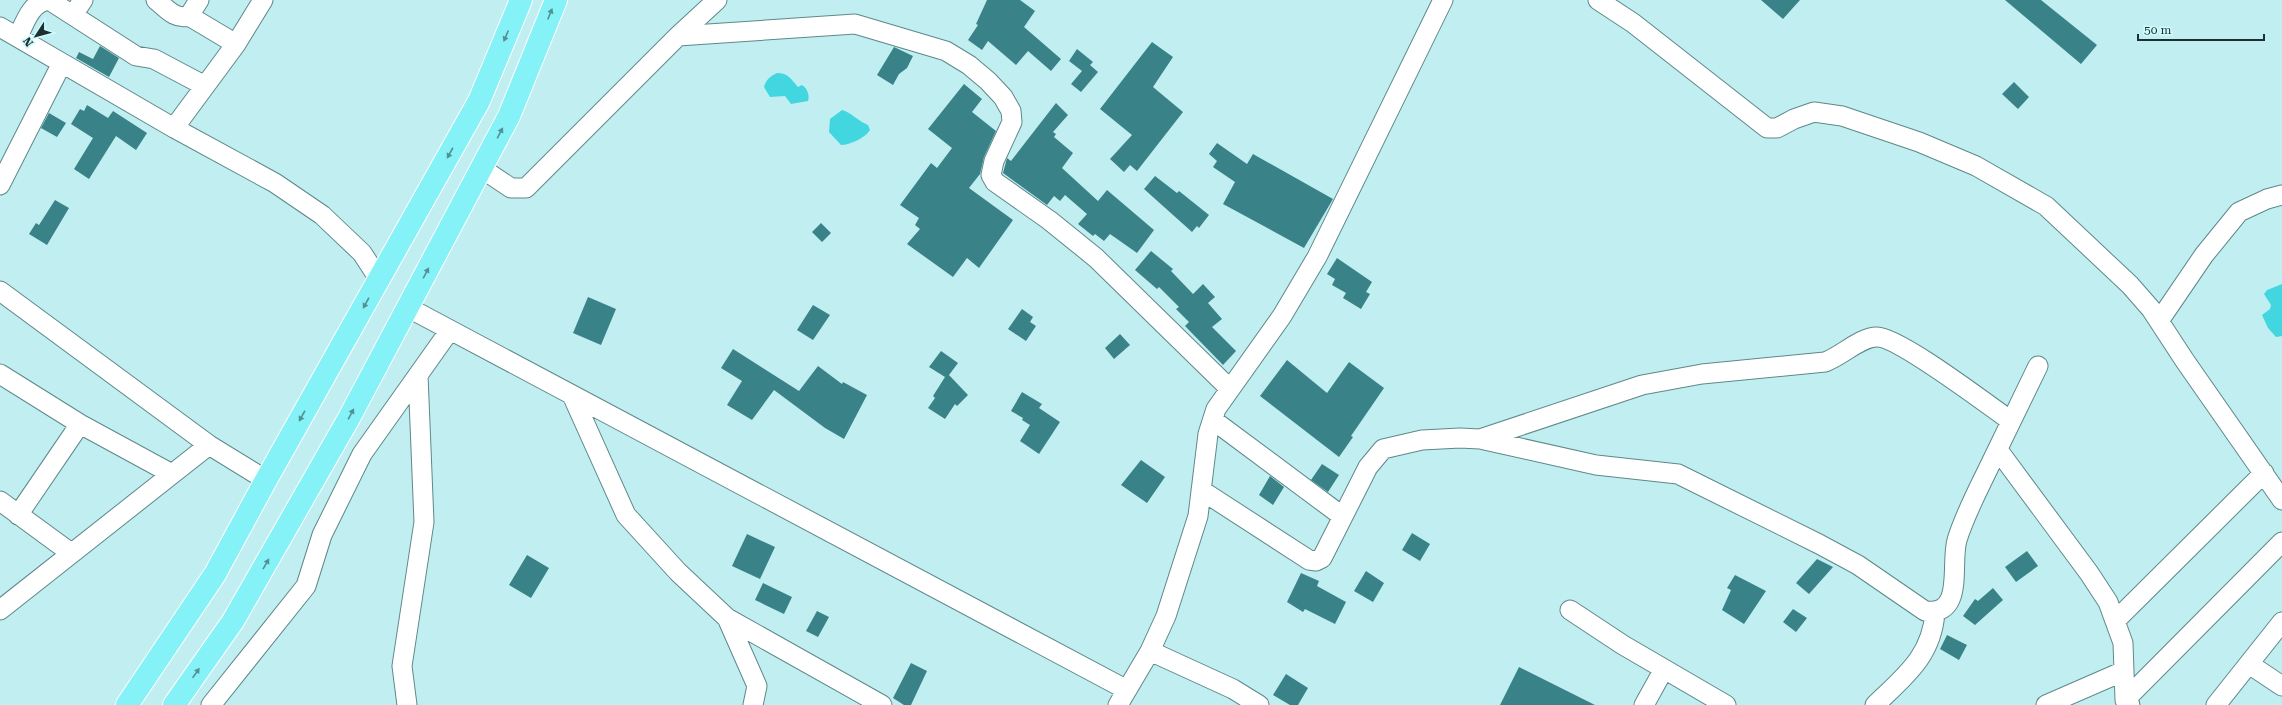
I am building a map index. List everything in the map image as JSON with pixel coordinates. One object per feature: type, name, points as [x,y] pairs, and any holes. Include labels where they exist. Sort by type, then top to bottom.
[{"type":"main road","points":[[127,705],[215,574],[266,480],[479,101],[521,0]]},
{"type":"main road","points":[[174,705],[233,621],[349,418],[508,116],[556,0]]},
{"type":"street","points":[[18,37],[33,7],[41,1],[49,0],[78,7],[136,56],[154,59],[205,86]]},
{"type":"street","points":[[156,0],[178,17],[189,16],[236,44]]},
{"type":"street","points":[[189,16],[199,0]]},
{"type":"street","points":[[174,128],[236,44],[263,0]]},
{"type":"street","points":[[481,168],[511,188],[526,188],[678,36],[717,0]]},
{"type":"street","points":[[407,307],[572,395],[1123,697],[1150,651],[1166,616],[1187,552],[1198,516],[1208,434],[1216,410],[1282,316],[1317,256],[1443,0]]},
{"type":"street","points":[[1598,0],[1633,23],[1767,128],[1777,128],[1794,118],[1814,112],[1842,116],[1919,142],[1976,166],[2046,206],[2130,285],[2151,309],[2189,368],[2282,500]]},
{"type":"street","points":[[678,36],[855,24],[946,51],[969,65],[1003,97],[1011,111],[1012,122],[994,161],[991,175],[995,182],[1049,220],[1096,258],[1230,389]]},
{"type":"street","points":[[0,27],[174,128],[275,183],[322,215],[362,253],[379,279]]},
{"type":"street","points":[[0,185],[62,64]]},
{"type":"street","points":[[2159,321],[2204,256],[2239,212],[2267,199],[2282,195]]},
{"type":"street","points":[[0,291],[209,445],[266,480]]},
{"type":"street","points":[[211,705],[306,586],[322,535],[362,454],[450,330]]},
{"type":"street","points":[[1480,439],[1642,385],[1702,374],[1825,362],[1839,357],[1868,338],[1878,337],[1900,345],[2012,420]]},
{"type":"street","points":[[1201,490],[1309,560],[1316,561],[1322,558],[1368,467],[1384,449],[1422,440],[1460,438],[1480,439],[1596,465],[1678,474],[1819,544],[1858,565],[1925,610],[1935,612],[1944,609],[1951,600],[1955,575],[1954,553],[1963,522],[2038,366]]},
{"type":"street","points":[[0,374],[80,424],[172,474]]},
{"type":"street","points":[[408,705],[402,666],[424,522],[418,375]]},
{"type":"street","points":[[572,395],[626,515],[678,572],[726,618],[882,705]]},
{"type":"street","points":[[1213,420],[1342,516]]},
{"type":"street","points":[[18,515],[80,424]]},
{"type":"street","points":[[3,604],[209,445]]},
{"type":"street","points":[[1998,450],[2089,573],[2108,602],[2123,643],[2124,672],[2128,702]]},
{"type":"street","points":[[2115,621],[2264,474]]},
{"type":"street","points":[[0,501],[71,553]]},
{"type":"street","points":[[2128,702],[2282,542]]},
{"type":"street","points":[[1570,610],[1664,669],[1726,705]]},
{"type":"street","points":[[1875,705],[1915,666],[1928,645],[1934,629],[1935,612]]},
{"type":"street","points":[[726,618],[757,686],[753,705]]},
{"type":"street","points":[[2216,705],[2282,622]]},
{"type":"street","points":[[1150,651],[1233,689],[1259,705]]},
{"type":"street","points":[[2249,664],[2282,686]]},
{"type":"street","points":[[1644,705],[1664,669]]},
{"type":"street","points":[[2046,705],[2069,701],[2124,672]]},
{"type":"water","points":[[777,73],[787,75],[798,87],[802,85],[804,86],[807,90],[808,101],[791,104],[785,96],[770,97],[764,87],[769,78]]},
{"type":"water","points":[[842,110],[868,125],[870,130],[865,136],[849,144],[841,145],[829,132],[830,119]]},
{"type":"water","points":[[2282,284],[2282,336],[2276,337],[2268,328],[2262,315],[2270,309],[2271,305],[2264,294],[2267,290]]},
{"type":"building","points":[[987,0],[1020,0],[1035,11],[1024,27],[1061,59],[1051,71],[1028,51],[1016,65],[988,41],[982,50],[968,40],[978,25],[976,24]]},
{"type":"building","points":[[1761,0],[1800,0],[1783,19]]},
{"type":"building","points":[[2005,0],[2041,0],[2097,45],[2081,64]]},
{"type":"building","points":[[1152,42],[1173,57],[1153,87],[1183,112],[1137,171],[1130,165],[1124,172],[1110,159],[1132,135],[1100,109]]},
{"type":"building","points":[[100,46],[119,58],[109,77],[76,58],[79,52],[93,59]]},
{"type":"building","points":[[894,47],[913,56],[907,68],[899,74],[893,85],[877,75]]},
{"type":"building","points":[[1077,49],[1093,62],[1090,65],[1098,72],[1081,92],[1071,84],[1082,71],[1069,61]]},
{"type":"building","points":[[2014,82],[2029,97],[2018,109],[2002,94]]},
{"type":"building","points":[[964,84],[982,99],[972,112],[996,131],[984,157],[980,174],[969,188],[1013,220],[979,268],[967,258],[953,277],[907,244],[920,229],[915,225],[919,218],[900,205],[931,163],[937,168],[952,148],[928,129]]},
{"type":"building","points":[[1056,103],[1068,115],[1053,132],[1056,134],[1054,137],[1073,153],[1062,168],[1098,201],[1107,190],[1154,230],[1137,253],[1110,234],[1104,241],[1095,234],[1093,236],[1078,224],[1087,214],[1065,195],[1060,201],[1054,196],[1047,205],[1003,173],[1007,158],[1011,161]]},
{"type":"building","points":[[87,105],[108,118],[113,111],[147,133],[136,150],[116,136],[89,179],[74,169],[93,138],[71,124],[80,109],[84,111]]},
{"type":"building","points":[[49,113],[66,123],[57,137],[41,128]]},
{"type":"building","points":[[1217,143],[1247,164],[1253,154],[1333,199],[1304,248],[1223,204],[1235,182],[1213,167],[1217,161],[1209,154]]},
{"type":"building","points":[[1155,176],[1177,193],[1179,191],[1209,215],[1199,228],[1197,226],[1192,232],[1144,189]]},
{"type":"building","points":[[55,200],[69,208],[47,245],[29,234],[36,223],[39,225]]},
{"type":"building","points":[[821,223],[831,233],[822,242],[812,232]]},
{"type":"building","points":[[1151,251],[1173,269],[1171,271],[1193,294],[1203,284],[1215,297],[1208,303],[1222,319],[1212,327],[1236,351],[1223,365],[1185,326],[1189,322],[1176,309],[1179,307],[1159,287],[1157,289],[1135,270]]},
{"type":"building","points":[[1337,258],[1372,282],[1366,292],[1370,294],[1361,309],[1343,298],[1346,293],[1332,285],[1335,279],[1327,274]]},
{"type":"building","points":[[588,297],[616,309],[601,345],[573,333]]},
{"type":"building","points":[[813,305],[830,315],[813,340],[797,330]]},
{"type":"building","points":[[1022,309],[1033,317],[1030,322],[1036,326],[1026,341],[1008,329]]},
{"type":"building","points":[[1120,334],[1130,345],[1114,359],[1105,348]]},
{"type":"building","points":[[733,349],[799,391],[818,366],[842,384],[843,382],[867,395],[844,439],[825,428],[774,390],[752,420],[727,405],[742,381],[721,368]]},
{"type":"building","points":[[941,351],[958,363],[949,375],[968,395],[957,406],[955,404],[945,419],[928,408],[935,398],[933,396],[945,377],[929,367]]},
{"type":"building","points":[[1287,360],[1327,393],[1349,362],[1384,388],[1351,436],[1353,437],[1339,457],[1260,396]]},
{"type":"building","points":[[1022,392],[1042,404],[1039,408],[1060,422],[1039,454],[1020,441],[1030,425],[1022,420],[1023,418],[1011,411]]},
{"type":"building","points":[[1141,460],[1165,477],[1147,503],[1121,485]]},
{"type":"building","points":[[1322,464],[1339,475],[1328,492],[1311,480]]},
{"type":"building","points":[[1270,476],[1284,487],[1273,505],[1259,495]]},
{"type":"building","points":[[1412,533],[1430,544],[1420,561],[1402,550]]},
{"type":"building","points":[[747,534],[775,547],[760,579],[732,566]]},
{"type":"building","points":[[2027,551],[2038,566],[2016,582],[2005,567]]},
{"type":"building","points":[[527,555],[549,568],[531,598],[509,585]]},
{"type":"building","points":[[1817,559],[1833,567],[1809,594],[1796,583]]},
{"type":"building","points":[[1366,571],[1384,583],[1373,602],[1354,591]]},
{"type":"building","points":[[1301,573],[1319,581],[1317,586],[1346,602],[1335,624],[1305,609],[1303,612],[1287,602]]},
{"type":"building","points":[[1735,575],[1766,591],[1744,624],[1722,610],[1731,590],[1727,588]]},
{"type":"building","points":[[763,583],[792,597],[784,614],[755,600]]},
{"type":"building","points":[[1993,588],[2003,600],[1975,625],[1963,616],[1975,599],[1978,601]]},
{"type":"building","points":[[1793,609],[1807,618],[1796,632],[1783,622]]},
{"type":"building","points":[[817,611],[829,617],[818,637],[806,631]]},
{"type":"building","points":[[1947,635],[1967,645],[1959,660],[1940,649]]},
{"type":"building","points":[[911,663],[927,671],[911,705],[904,705],[893,698]]},
{"type":"building","points":[[1519,667],[1595,705],[1500,705]]},
{"type":"building","points":[[1286,674],[1308,688],[1298,705],[1290,705],[1273,695]]}]
